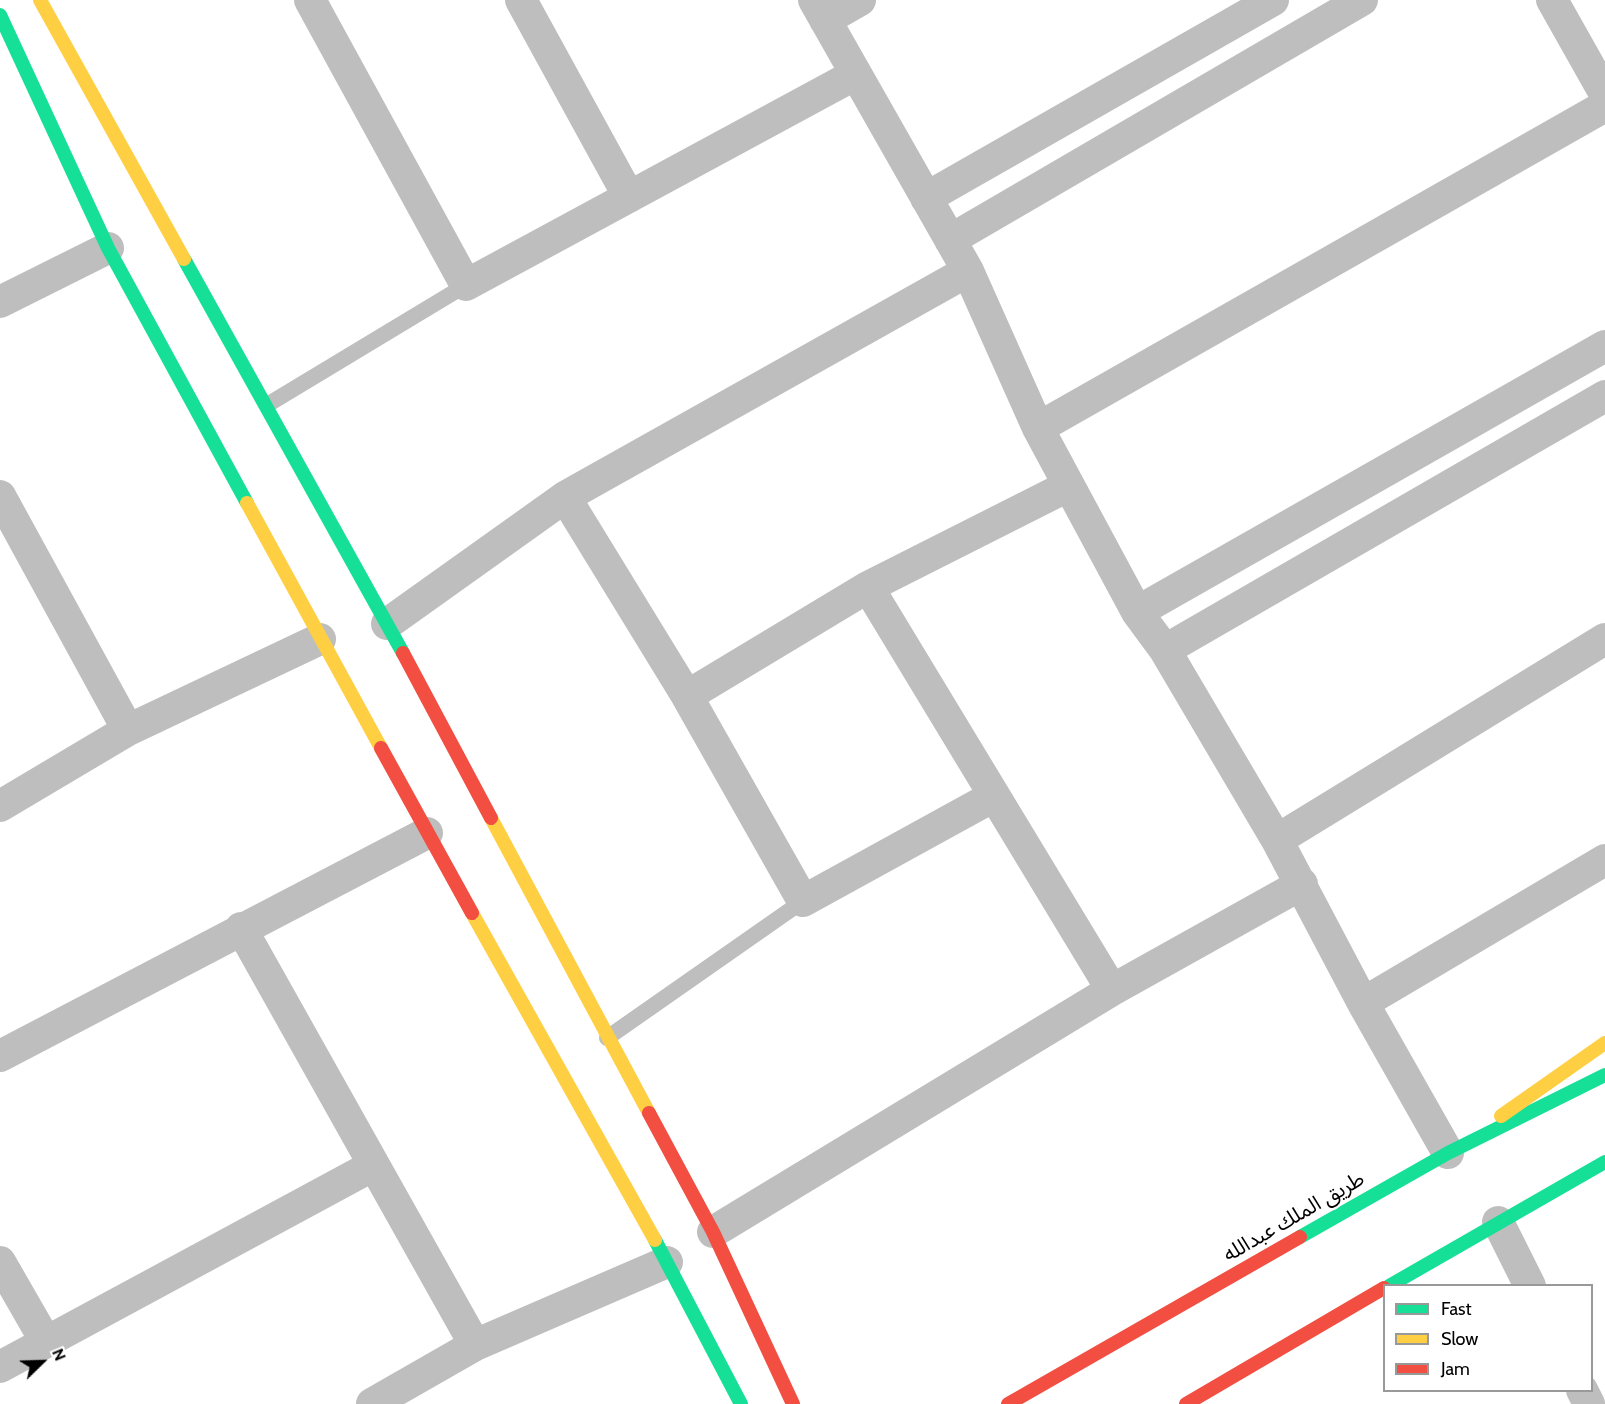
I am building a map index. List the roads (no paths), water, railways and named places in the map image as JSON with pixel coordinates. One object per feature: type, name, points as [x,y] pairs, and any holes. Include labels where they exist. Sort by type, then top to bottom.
[{"type":"street","points":[[40,0],[387,624],[713,1232],[793,1404]]},
{"type":"street","points":[[310,0],[465,285],[856,74]]},
{"type":"street","points":[[521,0],[629,197]]},
{"type":"street","points":[[860,0],[819,10],[968,271],[1038,428],[1137,612],[1165,650],[1278,840],[1364,1003],[1448,1153],[1605,1043]]},
{"type":"street","points":[[926,198],[1273,0]]},
{"type":"street","points":[[950,240],[1362,0]]},
{"type":"street","points":[[1552,0],[1605,94]]},
{"type":"street","points":[[0,15],[108,248],[320,639],[667,1262],[741,1404]]},
{"type":"street","points":[[1038,428],[1605,106]]},
{"type":"street","points":[[0,302],[108,248]]},
{"type":"street","points":[[387,624],[565,497],[968,271]]},
{"type":"street","points":[[1137,612],[1605,346]]},
{"type":"street","points":[[1165,650],[1605,396]]},
{"type":"street","points":[[687,696],[868,587],[1068,486]]},
{"type":"street","points":[[0,496],[8,527],[128,730]]},
{"type":"street","points":[[565,497],[687,696],[803,902],[994,796]]},
{"type":"street","points":[[868,587],[1112,990]]},
{"type":"street","points":[[0,806],[128,730],[320,639]]},
{"type":"street","points":[[1278,840],[1605,639]]},
{"type":"street","points":[[0,1056],[241,928],[427,833]]},
{"type":"street","points":[[1364,1003],[1605,860]]},
{"type":"street","points":[[713,1232],[1112,990],[1302,884]]},
{"type":"street","points":[[241,928],[475,1345]]},
{"type":"street","name":"طريق الملك عبدالله","points":[[1008,1404],[1448,1153],[1605,1076]]},
{"type":"street","points":[[1392,1284],[1605,1162]]},
{"type":"street","points":[[0,1367],[374,1165]]},
{"type":"street","points":[[1498,1222],[1594,1186]]},
{"type":"street","points":[[1498,1222],[1529,1284]]},
{"type":"street","points":[[0,1262],[46,1342]]},
{"type":"street","points":[[372,1404],[475,1345],[667,1262]]},
{"type":"street","points":[[1186,1404],[1383,1289]]},
{"type":"lane","points":[[267,405],[465,285]]},
{"type":"lane","points":[[607,1038],[803,902]]}]
